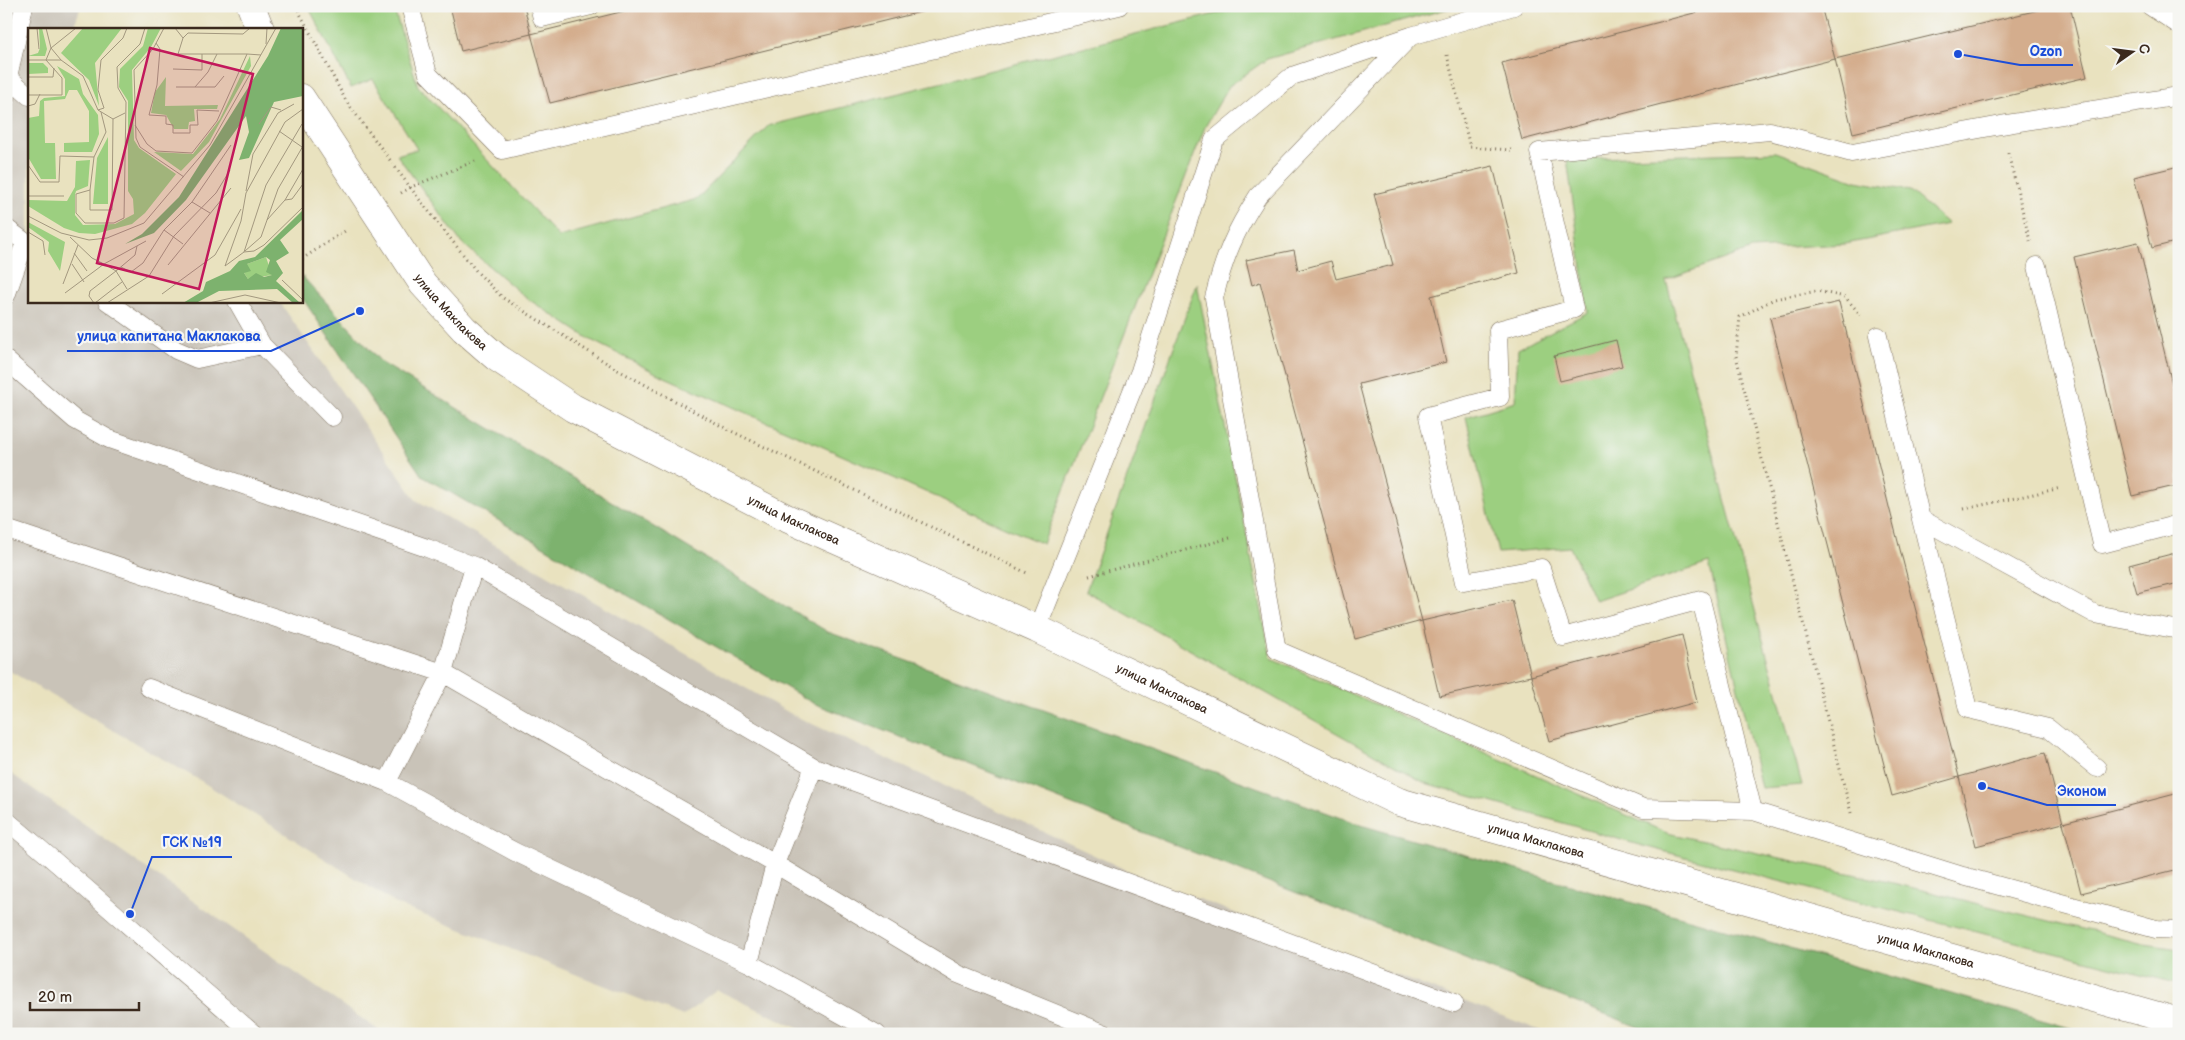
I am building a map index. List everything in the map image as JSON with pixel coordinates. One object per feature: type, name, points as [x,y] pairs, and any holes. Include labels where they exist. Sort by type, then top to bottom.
[{"type":"street","points":[[251,6],[260,28]]},
{"type":"street","name":"улица Маклакова","points":[[302,100],[423,284],[464,330],[496,357],[573,408],[784,517],[1037,630],[1400,802],[2179,1022]]},
{"type":"lane","points":[[6,99],[7,77],[24,6]]},
{"type":"lane","points":[[410,6],[428,74],[502,150],[1119,6]]},
{"type":"lane","points":[[539,6],[542,18],[591,6]]},
{"type":"lane","points":[[1037,630],[1140,371],[1214,140],[1292,76],[1412,36],[1514,6]]},
{"type":"lane","points":[[2150,6],[2179,25]]},
{"type":"lane","points":[[1412,36],[1258,196],[1238,226],[1221,269],[1214,298],[1277,650],[1643,808],[1752,811],[1972,879],[2156,929],[2179,930]]},
{"type":"lane","points":[[7,77],[28,95]]},
{"type":"lane","points":[[1752,811],[1701,600],[1563,637],[1540,568],[1464,582],[1428,416],[1500,397],[1498,330],[1574,309],[1539,152],[1770,131],[1852,153],[2001,125],[2179,96]]},
{"type":"lane","points":[[6,228],[27,244],[6,296]]},
{"type":"lane","points":[[2037,266],[2102,544],[2179,524]]},
{"type":"lane","points":[[108,302],[176,350],[197,359],[262,345]]},
{"type":"lane","points":[[238,302],[262,345],[332,417]]},
{"type":"lane","points":[[1878,336],[1968,709],[2048,728],[2097,768]]},
{"type":"lane","points":[[6,360],[75,420],[109,439],[427,548],[474,566],[814,768],[1454,1003]]},
{"type":"lane","points":[[1921,519],[2095,614],[2179,630]]},
{"type":"lane","points":[[6,529],[443,673],[776,864],[958,974],[1106,1034]]},
{"type":"lane","points":[[387,782],[443,673],[474,566]]},
{"type":"lane","points":[[149,688],[387,782],[515,852],[749,963],[877,1034]]},
{"type":"lane","points":[[749,963],[776,864],[814,768]]},
{"type":"lane","points":[[6,820],[254,1034]]},
{"type":"path","points":[[296,6],[346,101],[476,272],[503,298],[593,354],[725,428],[956,541],[1054,586],[1256,531]]},
{"type":"path","points":[[1440,28],[1470,147],[1539,152]]},
{"type":"path","points":[[2001,125],[2037,266]]},
{"type":"path","points":[[411,187],[502,150]]},
{"type":"path","points":[[1859,843],[1736,356],[1740,317],[1774,299],[1817,291],[1845,296],[1878,336]]},
{"type":"path","points":[[1921,519],[2088,482]]},
{"type":"shaded area","points":[[6,6],[81,6],[75,23],[79,28],[28,28],[28,302],[280,302],[416,500],[793,715],[1139,876],[1549,1034],[810,1034],[717,990],[683,1016],[398,905],[201,781],[6,669]]},
{"type":"shaded area","points":[[6,770],[277,960],[384,1034],[6,1034]]},
{"type":"green space","points":[[308,6],[393,6],[418,86],[559,237],[697,199],[768,126],[1247,6],[1457,6],[1267,59],[1229,86],[1205,127],[1043,544],[658,374],[591,340],[525,297],[461,242],[397,155],[417,149],[373,79],[351,88]]},
{"type":"green space","points":[[1776,152],[1856,181],[1910,191],[1948,224],[1845,244],[1752,249],[1666,280],[1802,785],[1761,788],[1709,563],[1595,601],[1570,547],[1498,553],[1466,417],[1515,402],[1518,349],[1588,312],[1567,159]]},
{"type":"green space","points":[[302,276],[382,363],[828,632],[1364,826],[2091,1034],[1656,1034],[813,703],[422,476],[302,297]]},
{"type":"green space","points":[[1197,284],[1271,658],[1667,833],[1889,882],[2144,944],[2179,949],[2179,984],[1639,845],[1425,783],[1086,591]]},
{"type":"building","points":[[450,6],[524,6],[531,34],[461,51]]},
{"type":"building","points":[[645,6],[941,7],[550,103],[531,34]]},
{"type":"building","points":[[1721,6],[1821,6],[1835,59],[1522,140],[1502,63]]},
{"type":"building","points":[[2055,6],[2070,6],[2087,77],[1853,133],[1835,59]]},
{"type":"building","points":[[1493,166],[1519,273],[1431,296],[1446,362],[1359,384],[1422,621],[1355,639],[1260,282],[1252,285],[1246,260],[1294,250],[1298,270],[1331,261],[1336,279],[1393,265],[1374,194]]},
{"type":"building","points":[[2179,166],[2179,241],[2152,248],[2134,177]]},
{"type":"building","points":[[2138,242],[2179,413],[2179,485],[2132,496],[2074,257]]},
{"type":"building","points":[[1839,302],[1889,507],[1959,777],[1892,796],[1770,318]]},
{"type":"building","points":[[1616,340],[1622,366],[1560,381],[1554,356]]},
{"type":"building","points":[[2179,552],[2179,583],[2137,593],[2129,565]]},
{"type":"building","points":[[1512,600],[1531,676],[1439,696],[1422,621]]},
{"type":"building","points":[[1682,635],[1697,702],[1549,741],[1531,676]]},
{"type":"building","points":[[2045,753],[2063,823],[1976,846],[1959,777]]},
{"type":"building","points":[[2179,793],[2179,869],[2081,893],[2063,823]]},
{"type":"place","name":"Ozon","points":[[1958,54]]},
{"type":"place","name":"улица капитана Маклакова","points":[[360,311]]},
{"type":"place","name":"Эконом","points":[[1982,786]]},
{"type":"place","name":"ГСК №19","points":[[130,914]]}]
